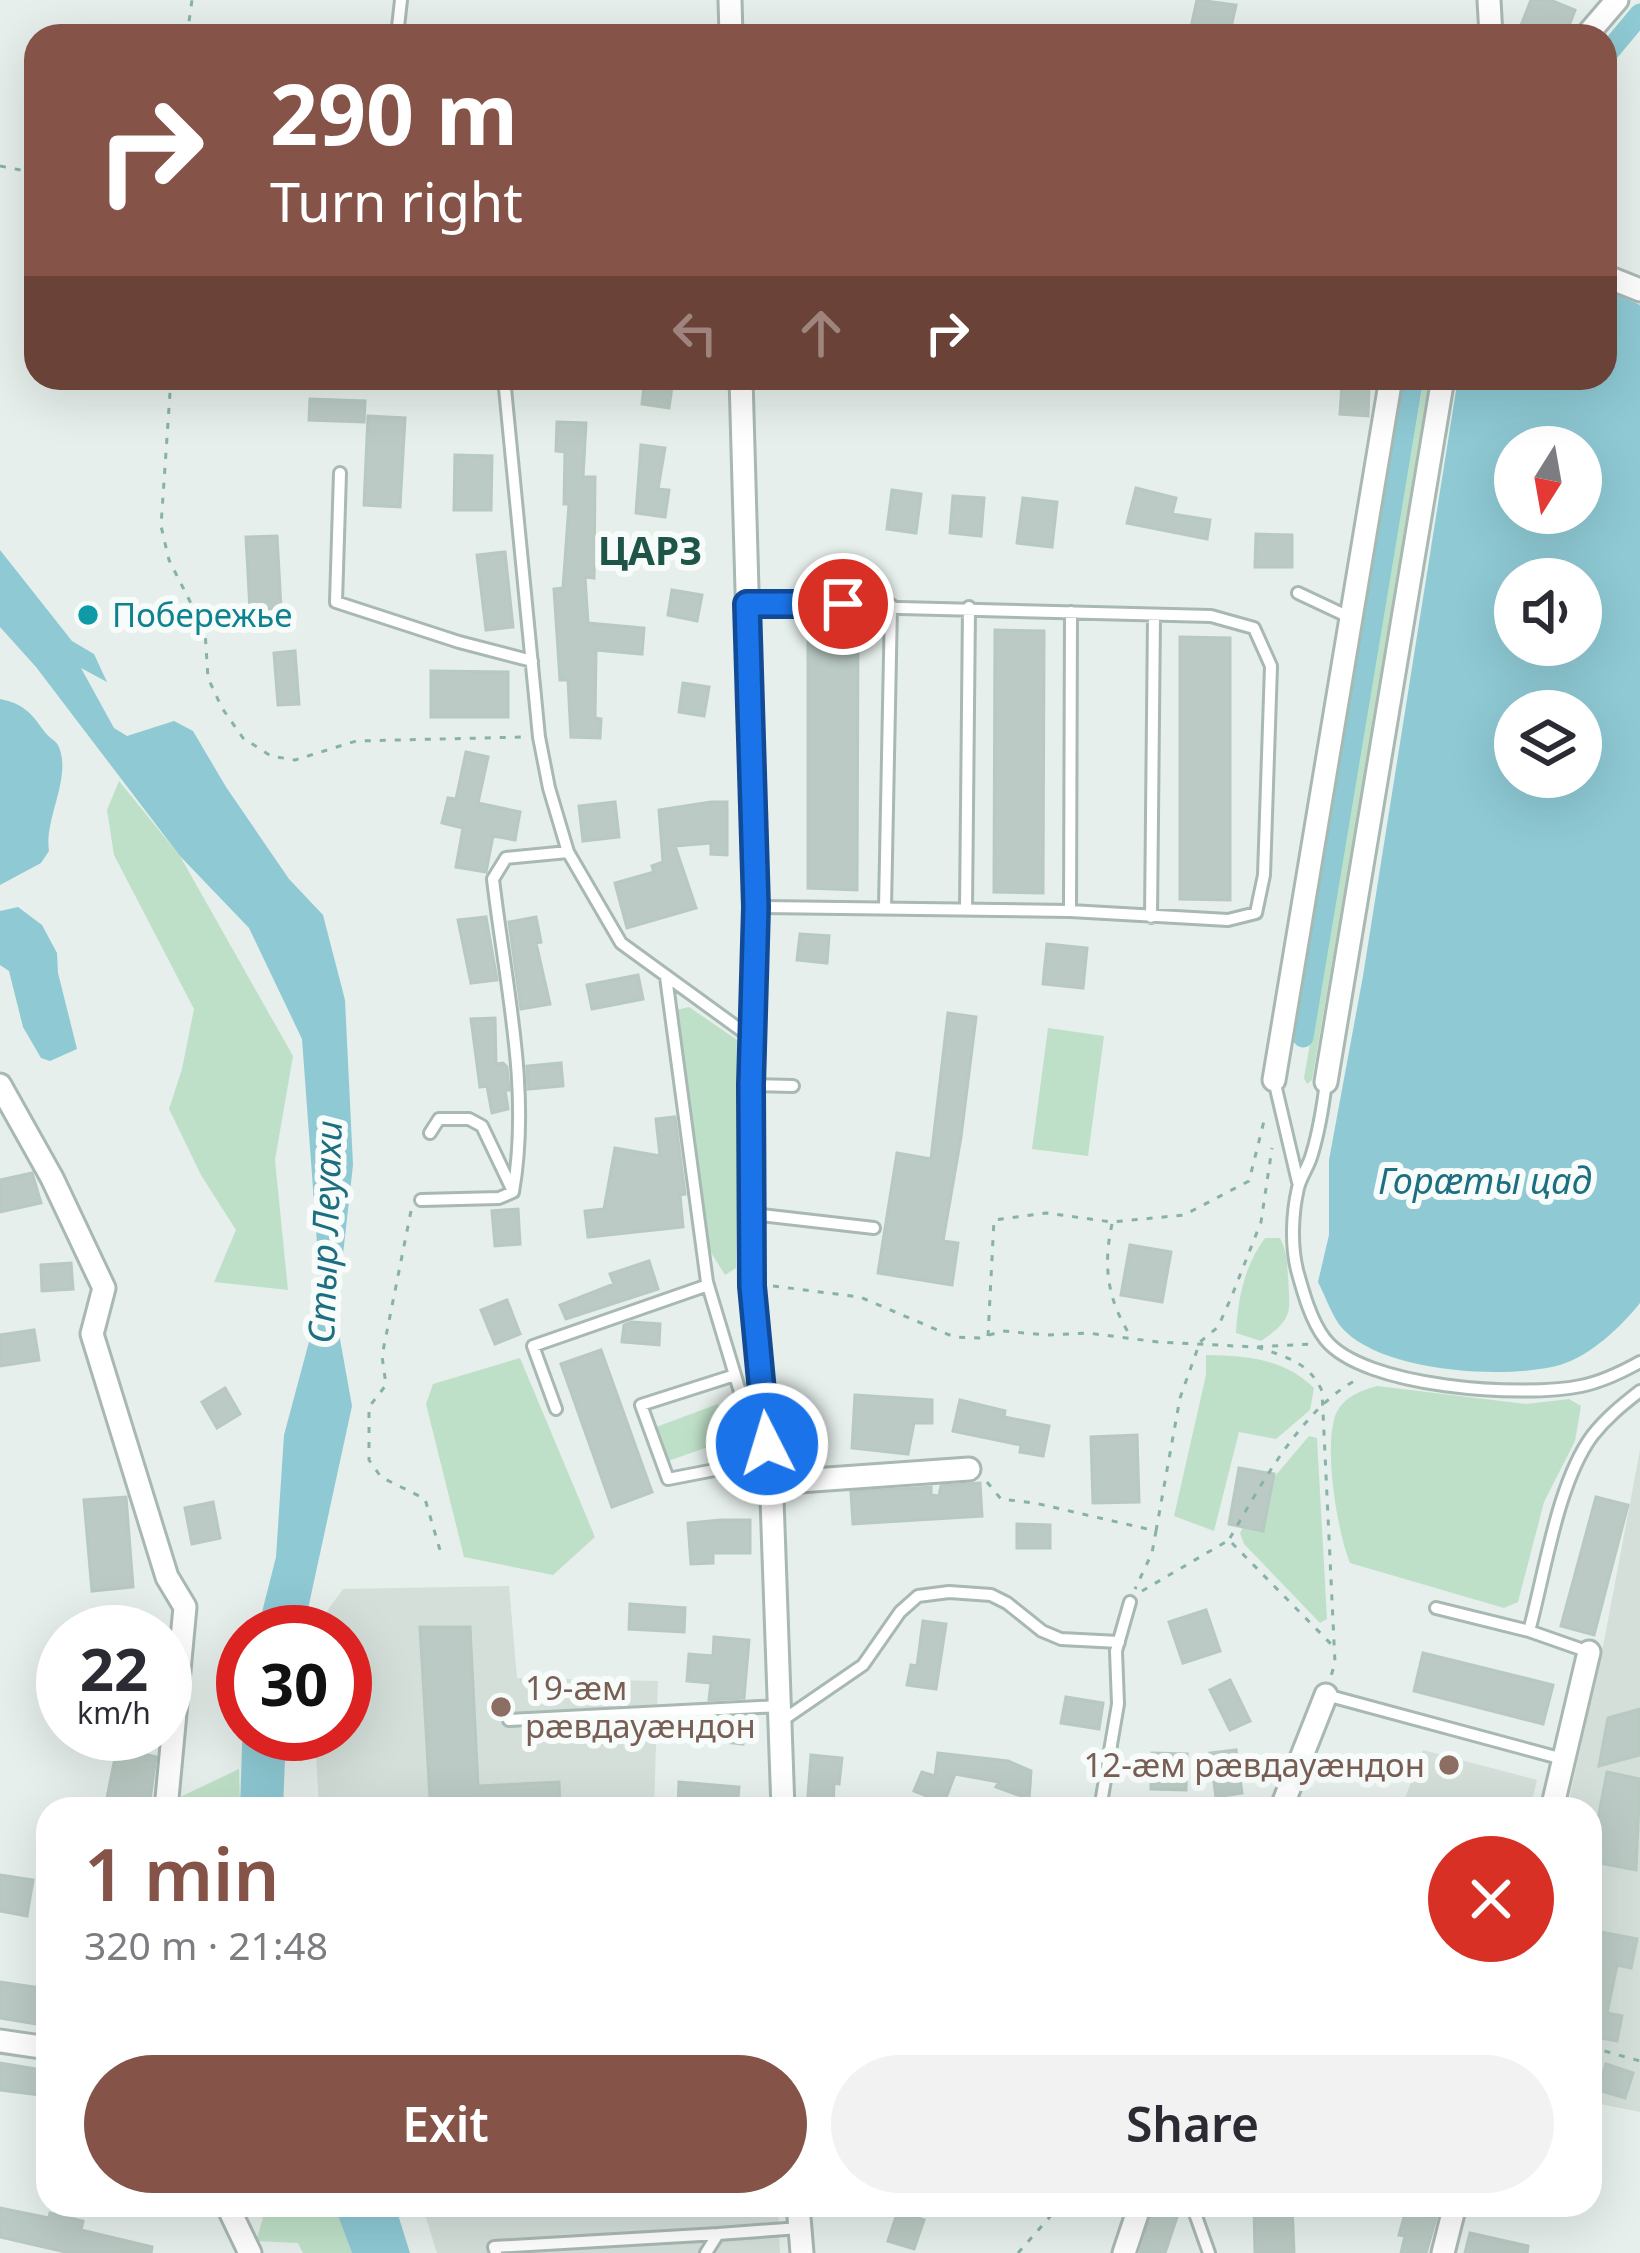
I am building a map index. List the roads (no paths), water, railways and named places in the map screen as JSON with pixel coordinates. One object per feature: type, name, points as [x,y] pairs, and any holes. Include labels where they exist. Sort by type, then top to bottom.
[{"type":"street","points":[[1596,24],[1617,0]]},
{"type":"street","points":[[741,390],[756,907],[752,1286],[772,1491],[783,1797]]},
{"type":"street","points":[[1274,1080],[1389,390]]},
{"type":"street","points":[[1325,1082],[1441,390]]},
{"type":"street","points":[[0,1085],[52,1178],[104,1288],[92,1334],[167,1577],[185,1607],[167,1797]]},
{"type":"street","points":[[772,1491],[969,1469]]},
{"type":"street","points":[[1555,1797],[1589,1652]]},
{"type":"street","points":[[1286,1797],[1326,1695]]},
{"type":"street","points":[[0,2042],[36,2046]]},
{"type":"street","points":[[233,2217],[250,2253]]},
{"type":"street","points":[[799,2217],[802,2253]]},
{"type":"street","points":[[1124,2253],[1135,2217]]},
{"type":"street","points":[[1443,2253],[1452,2217]]},
{"type":"lane","points":[[504,390],[539,737],[568,852],[621,943],[752,1038]]},
{"type":"lane","points":[[340,473],[337,602],[459,643],[532,661]]},
{"type":"lane","points":[[1298,592],[1352,618]]},
{"type":"lane","points":[[747,604],[1211,616],[1254,628],[1271,666],[1264,875],[1256,913],[1228,920],[1070,910],[756,907]]},
{"type":"lane","points":[[885,908],[891,605]]},
{"type":"lane","points":[[966,909],[969,607]]},
{"type":"lane","points":[[1070,910],[1071,612]]},
{"type":"lane","points":[[1151,917],[1154,616]]},
{"type":"lane","points":[[514,1192],[522,1143],[521,1092],[493,879],[506,858],[568,852]]},
{"type":"lane","points":[[666,976],[708,1285],[772,1491]]},
{"type":"lane","points":[[1274,1080],[1298,1184],[1293,1239],[1297,1269],[1311,1312],[1324,1338],[1336,1349],[1376,1370],[1429,1382],[1532,1391],[1582,1386],[1640,1362]]},
{"type":"lane","points":[[1298,1184],[1311,1158],[1325,1082]]},
{"type":"lane","points":[[751,1085],[794,1086]]},
{"type":"lane","points":[[430,1133],[439,1119],[469,1120],[482,1126],[514,1192]]},
{"type":"lane","points":[[421,1200],[499,1198],[514,1192]]},
{"type":"lane","points":[[752,1214],[874,1228]]},
{"type":"lane","points":[[556,1409],[533,1346],[708,1285]]},
{"type":"lane","points":[[735,1375],[641,1405],[668,1480],[761,1461]]},
{"type":"lane","points":[[1529,1631],[1564,1498],[1581,1454],[1610,1415],[1640,1391]]},
{"type":"lane","points":[[509,1720],[781,1714],[863,1665],[900,1612],[918,1596],[949,1592],[991,1595],[1061,1639],[1119,1642]]},
{"type":"lane","points":[[1102,1797],[1118,1704],[1119,1642],[1130,1602]]},
{"type":"lane","points":[[1436,1608],[1589,1652]]},
{"type":"lane","points":[[1326,1695],[1564,1759]]},
{"type":"lane","points":[[496,2253],[494,2247],[718,2234],[794,2217]]},
{"type":"lane","points":[[1196,2217],[1209,2253]]},
{"type":"lane","points":[[706,2253],[718,2234]]},
{"type":"water","name":"Горӕты цад","points":[[1617,294],[1640,305],[1640,1303],[1582,1355],[1537,1370],[1447,1369],[1388,1356],[1364,1345],[1333,1315],[1318,1282],[1329,1235],[1329,1160],[1456,390],[1617,390]]},
{"type":"water","name":"Стыр Леуахи","points":[[0,550],[72,641],[94,654],[107,682],[81,668],[114,728],[127,736],[174,721],[193,731],[289,879],[323,915],[345,1000],[353,1165],[336,1317],[352,1406],[309,1605],[264,1605],[276,1557],[284,1435],[321,1297],[302,1039],[249,928],[180,856],[0,627]]},
{"type":"water","points":[[0,699],[26,710],[57,743],[62,770],[49,851],[41,863],[0,885]]},
{"type":"water","points":[[18,907],[42,925],[57,953],[77,1049],[50,1061],[41,1058],[23,1027],[9,971],[0,965],[0,911]]},
{"type":"water","points":[[242,1761],[285,1761],[283,1797],[240,1797]]},
{"type":"water","points":[[338,2217],[399,2217],[410,2253],[352,2253]]},
{"type":"waterway","points":[[1617,42],[1640,14]]},
{"type":"waterway","points":[[1303,1037],[1411,390]]},
{"type":"place","name":"Побережье","points":[[88,615]]},
{"type":"place","name":"19-æм рӕвдауӕндон","points":[[501,1707]]},
{"type":"place","name":"12-æм рӕвдауӕндон","points":[[1449,1765]]},
{"type":"district","name":"ЦАРЗ","points":[[650,551]]}]
